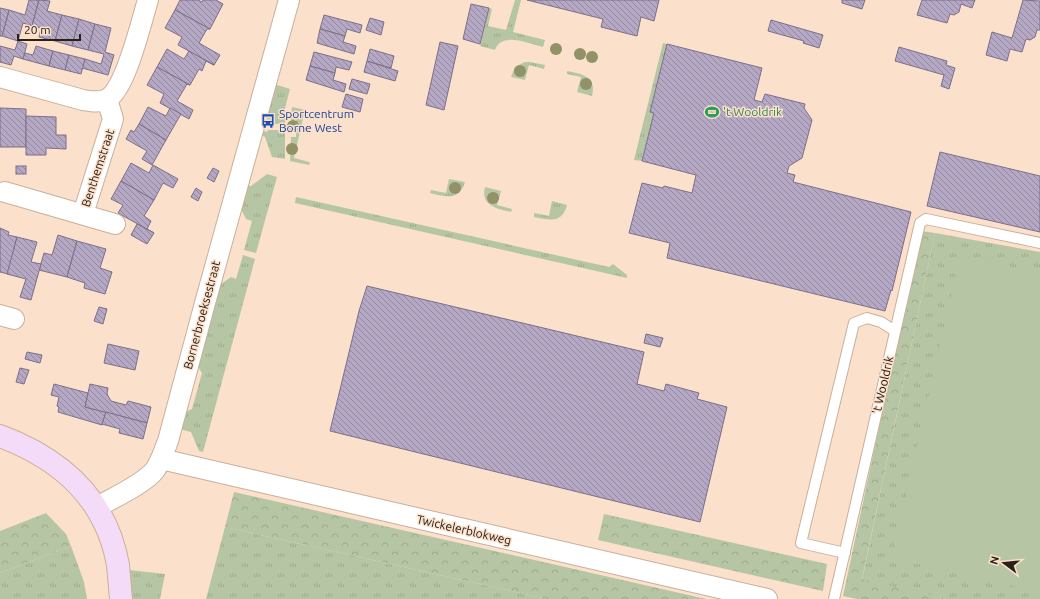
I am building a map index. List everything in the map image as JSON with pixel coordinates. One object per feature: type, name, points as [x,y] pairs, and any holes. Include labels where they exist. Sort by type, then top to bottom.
[{"type":"main road","points":[[0,436],[18,443],[55,463],[74,479],[97,507],[109,534],[118,565],[121,599]]},
{"type":"street","points":[[0,77],[83,100],[95,102],[107,99],[118,89],[124,77],[148,0]]},
{"type":"street","name":"Bornerbroeksestraat","points":[[97,507],[147,478],[161,459],[168,441],[289,0]]},
{"type":"street","name":"Benthemstraat","points":[[83,214],[113,119],[107,99]]},
{"type":"street","name":"Benthemstraat","points":[[5,192],[115,224]]},
{"type":"street","name":"Twickelerblokweg","points":[[161,459],[767,599]]},
{"type":"lane","name":"'t Wooldrik","points":[[834,599],[920,223],[926,219],[1040,244]]},
{"type":"lane","points":[[845,553],[801,544],[854,324],[867,318],[881,322],[895,331]]},
{"type":"green space","points":[[515,0],[521,0],[513,32],[545,40],[543,47],[516,40],[503,41],[498,44],[495,50],[480,46],[489,8],[492,9],[488,26],[506,30]]},
{"type":"green space","points":[[663,43],[667,44],[650,112],[654,113],[642,161],[634,160]]},
{"type":"green space","points":[[525,62],[545,65],[544,69],[529,65],[525,80],[511,77],[515,67]]},
{"type":"green space","points":[[567,71],[578,73],[590,80],[593,89],[592,96],[577,92],[581,77],[567,74]]},
{"type":"green space","points":[[274,84],[290,89],[285,108],[285,124],[269,124],[270,120],[264,118]]},
{"type":"green space","points":[[292,107],[305,110],[294,158],[309,162],[309,165],[290,161],[291,137],[296,137],[296,120],[291,120]]},
{"type":"green space","points":[[261,130],[267,132],[268,130],[285,130],[285,159],[272,157],[265,137],[260,134]]},
{"type":"green space","points":[[267,174],[277,177],[256,253],[244,250],[252,221],[246,219],[240,207],[245,186],[251,186]]},
{"type":"green space","points":[[449,179],[465,182],[456,195],[441,196],[430,193],[431,190],[446,193]]},
{"type":"green space","points":[[485,187],[501,191],[497,205],[512,209],[511,212],[491,206],[485,198]]},
{"type":"green space","points":[[296,197],[609,267],[613,264],[627,275],[627,278],[295,203]]},
{"type":"green space","points":[[552,201],[567,205],[562,215],[558,218],[550,220],[534,217],[534,213],[549,216]]},
{"type":"green space","points":[[921,231],[935,233],[862,579],[947,599],[857,599],[843,596]]},
{"type":"green space","points":[[935,233],[1040,252],[1040,599],[947,599],[862,580]]},
{"type":"green space","points":[[243,255],[255,259],[203,452],[199,451],[191,432],[179,429],[183,413],[192,409],[202,373],[197,365],[218,286],[231,277],[236,279]]},
{"type":"green space","points":[[960,257],[1040,275],[1040,592],[892,558]]},
{"type":"green space","points":[[234,492],[706,599],[547,599],[225,527]]},
{"type":"green space","points":[[46,513],[66,534],[71,546],[0,573],[0,531]]},
{"type":"green space","points":[[604,514],[827,564],[823,591],[598,540]]},
{"type":"green space","points":[[225,527],[547,599],[206,599]]},
{"type":"green space","points":[[71,546],[84,582],[87,599],[0,599],[0,573]]},
{"type":"green space","points":[[129,570],[165,574],[160,599],[128,599]]},
{"type":"building","points":[[29,0],[39,0],[32,26],[23,23],[18,41],[2,36],[9,10],[25,15]]},
{"type":"building","points":[[39,0],[50,1],[47,11],[62,15],[55,41],[39,37],[41,28],[32,26]]},
{"type":"building","points":[[180,0],[198,0],[202,2],[203,0],[216,0],[223,4],[210,29],[175,10]]},
{"type":"building","points":[[527,0],[659,0],[654,21],[641,17],[637,36],[601,27],[603,19]]},
{"type":"building","points":[[842,0],[865,0],[862,9],[842,3]]},
{"type":"building","points":[[922,0],[975,0],[972,8],[961,4],[959,12],[954,15],[950,14],[947,23],[917,15]]},
{"type":"building","points":[[1023,0],[1040,1],[1040,30],[1037,30],[1035,37],[1030,40],[1026,39],[1022,52],[1010,49],[1007,61],[986,55],[992,32],[1012,38]]},
{"type":"building","points":[[471,4],[489,8],[480,44],[463,39]]},
{"type":"building","points":[[0,8],[9,10],[2,36],[0,36]]},
{"type":"building","points":[[175,10],[210,29],[207,29],[199,43],[220,55],[214,65],[178,45],[182,37],[165,28]]},
{"type":"building","points":[[62,15],[79,19],[72,46],[55,41]]},
{"type":"building","points":[[324,15],[362,25],[360,33],[347,29],[345,36],[320,29]]},
{"type":"building","points":[[370,18],[384,22],[381,35],[366,30]]},
{"type":"building","points":[[79,19],[95,24],[88,50],[72,46]]},
{"type":"building","points":[[771,20],[823,35],[819,48],[803,43],[804,41],[768,31]]},
{"type":"building","points":[[95,24],[111,28],[105,52],[114,55],[108,75],[82,68],[85,59],[101,64],[104,54],[88,50]]},
{"type":"building","points":[[320,29],[345,36],[343,42],[356,46],[354,54],[317,43]]},
{"type":"building","points":[[18,41],[27,44],[23,59],[14,56],[11,65],[0,62],[0,46],[15,50]]},
{"type":"building","points":[[440,42],[458,46],[444,110],[426,105]]},
{"type":"building","points":[[667,44],[762,68],[754,100],[762,102],[765,94],[805,104],[804,108],[812,120],[802,158],[789,166],[787,173],[795,175],[793,182],[911,212],[892,291],[891,290],[885,311],[667,258],[670,243],[629,233],[642,183],[663,188],[664,186],[692,193],[696,175],[642,161],[654,113],[650,112]]},
{"type":"building","points":[[36,46],[53,51],[49,66],[23,59],[25,53],[33,55]]},
{"type":"building","points":[[899,47],[947,61],[946,65],[955,68],[949,89],[941,86],[944,75],[895,61]]},
{"type":"building","points":[[167,49],[184,59],[189,51],[214,65],[206,61],[202,71],[199,69],[190,85],[157,67]]},
{"type":"building","points":[[370,49],[394,56],[391,68],[367,61]]},
{"type":"building","points":[[53,51],[69,55],[65,70],[49,66]]},
{"type":"building","points":[[314,52],[352,62],[349,70],[336,67],[335,73],[310,66]]},
{"type":"building","points":[[69,55],[85,59],[81,74],[65,70]]},
{"type":"building","points":[[367,61],[398,71],[395,81],[364,72]]},
{"type":"building","points":[[310,66],[335,73],[333,80],[346,84],[344,92],[306,80]]},
{"type":"building","points":[[157,67],[190,85],[187,84],[177,101],[193,110],[189,119],[160,103],[164,94],[147,85]]},
{"type":"building","points":[[352,79],[370,84],[367,94],[349,89]]},
{"type":"building","points":[[346,94],[363,99],[360,112],[342,107]]},
{"type":"building","points":[[148,107],[166,116],[170,108],[181,114],[166,140],[139,124]]},
{"type":"building","points":[[0,108],[26,109],[26,147],[0,147]]},
{"type":"building","points":[[26,116],[56,117],[56,135],[66,135],[66,149],[46,148],[46,155],[26,155]]},
{"type":"building","points":[[139,124],[166,140],[152,165],[142,159],[147,151],[126,139],[131,130],[134,132]]},
{"type":"building","points":[[940,152],[1040,176],[1040,232],[927,206]]},
{"type":"building","points":[[131,163],[149,173],[153,165],[178,179],[173,188],[163,183],[154,200],[121,181]]},
{"type":"building","points":[[16,166],[26,166],[26,174],[16,174]]},
{"type":"building","points":[[213,168],[219,171],[214,182],[207,178]]},
{"type":"building","points":[[121,181],[154,200],[144,216],[151,221],[147,229],[154,233],[118,213],[123,205],[111,199]]},
{"type":"building","points":[[196,188],[202,192],[198,201],[191,197]]},
{"type":"building","points":[[137,224],[154,233],[147,244],[131,235]]},
{"type":"building","points":[[0,228],[9,232],[8,235],[17,237],[8,274],[0,272]]},
{"type":"building","points":[[58,235],[77,241],[67,277],[39,270],[44,253],[52,255]]},
{"type":"building","points":[[17,237],[37,242],[31,262],[41,264],[31,300],[20,297],[26,279],[7,274]]},
{"type":"building","points":[[77,241],[106,249],[100,268],[112,272],[105,294],[84,288],[85,283],[67,277]]},
{"type":"building","points":[[367,286],[644,352],[637,384],[664,391],[666,384],[699,393],[697,399],[727,407],[700,522],[330,431],[359,311]]},
{"type":"building","points":[[99,307],[107,309],[103,324],[94,321]]},
{"type":"building","points":[[646,334],[663,338],[660,347],[644,343]]},
{"type":"building","points":[[108,344],[139,351],[135,370],[104,363]]},
{"type":"building","points":[[27,352],[42,355],[40,363],[25,359]]},
{"type":"building","points":[[20,368],[29,370],[24,384],[16,382]]},
{"type":"building","points":[[54,384],[88,393],[85,407],[106,412],[102,425],[58,412],[59,407],[57,406],[59,397],[51,395]]},
{"type":"building","points":[[90,384],[108,388],[107,394],[111,401],[126,405],[128,401],[151,407],[147,423],[85,407]]},
{"type":"building","points":[[106,412],[147,423],[143,439],[119,433],[120,429],[102,424]]},
{"type":"place","name":"'t Wooldrik","points":[[712,112]]},
{"type":"place","name":"Sportcentrum Borne West","points":[[268,121]]}]
